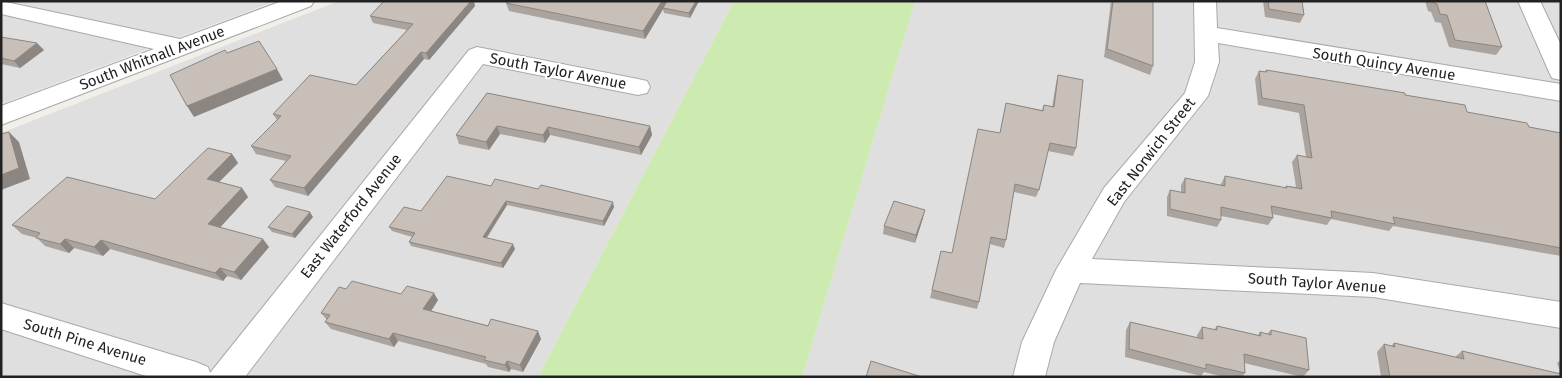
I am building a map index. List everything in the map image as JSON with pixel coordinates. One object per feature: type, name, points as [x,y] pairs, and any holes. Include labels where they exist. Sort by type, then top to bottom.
[{"type":"street","name":"South Whitnall Avenue","points":[[1,116],[303,1]]},
{"type":"street","name":"East Norwich Street","points":[[1029,377],[1038,342],[1071,270],[1114,195],[1196,96],[1207,62],[1205,1]]},
{"type":"street","points":[[1529,1],[1561,72]]},
{"type":"street","points":[[1,7],[180,47]]},
{"type":"street","name":"South Quincy Avenue","points":[[1207,34],[1561,93]]},
{"type":"street","name":"South Taylor Avenue","points":[[477,55],[638,87]]},
{"type":"street","name":"East Waterford Avenue","points":[[225,377],[477,55]]},
{"type":"street","name":"South Taylor Avenue","points":[[1071,270],[1373,284],[1561,315]]},
{"type":"street","name":"South Pine Avenue","points":[[1,316],[196,377]]},
{"type":"shaded area","points":[[1,1],[276,1],[1,104]]},
{"type":"shaded area","points":[[339,1],[734,1],[538,377],[1,377],[1,133]]},
{"type":"shaded area","points":[[915,1],[1561,1],[1561,377],[802,377]]},
{"type":"green space","points":[[734,1],[915,1],[802,377],[538,377]]},
{"type":"building","points":[[384,1],[471,1],[426,53],[421,52],[304,188],[270,180],[291,156],[251,146],[281,116],[273,114],[310,75],[356,85],[413,24],[370,16]]},
{"type":"building","points":[[508,1],[662,1],[643,31],[506,3]]},
{"type":"building","points":[[667,1],[696,1],[689,13],[663,8]]},
{"type":"building","points":[[1113,1],[1153,1],[1153,66],[1107,49]]},
{"type":"building","points":[[1268,1],[1302,1],[1304,15],[1269,9]]},
{"type":"building","points":[[1433,1],[1485,1],[1502,47],[1455,40],[1447,15],[1440,14],[1437,4]]},
{"type":"building","points":[[1,37],[37,43],[14,61],[1,58]]},
{"type":"building","points":[[259,41],[277,69],[187,106],[170,75],[225,50],[227,53]]},
{"type":"building","points":[[1266,70],[1465,105],[1467,112],[1527,123],[1529,127],[1561,133],[1561,248],[1393,217],[1395,224],[1331,211],[1332,218],[1271,206],[1273,218],[1221,207],[1221,220],[1170,209],[1170,190],[1185,193],[1185,178],[1225,186],[1225,176],[1287,188],[1286,186],[1302,189],[1297,155],[1312,158],[1304,105],[1262,98],[1259,71],[1267,72]]},
{"type":"building","points":[[1058,75],[1083,80],[1076,148],[1050,143],[1039,190],[1015,184],[1006,240],[991,237],[979,302],[932,290],[941,251],[952,253],[978,129],[1000,133],[1006,103],[1043,111],[1044,105],[1054,107]]},
{"type":"building","points":[[487,93],[650,126],[639,147],[548,127],[543,135],[497,126],[486,142],[456,135]]},
{"type":"building","points":[[9,132],[19,168],[1,175],[1,134]]},
{"type":"building","points":[[208,148],[232,154],[207,179],[242,188],[208,224],[263,239],[234,272],[220,268],[215,273],[101,240],[94,247],[65,239],[60,244],[36,238],[40,233],[12,225],[67,177],[155,199]]},
{"type":"building","points":[[447,176],[491,186],[495,179],[538,189],[541,185],[613,202],[603,221],[506,201],[483,237],[513,244],[501,263],[409,242],[415,233],[389,227],[404,207],[421,211]]},
{"type":"building","points":[[894,201],[925,210],[916,235],[884,226]]},
{"type":"building","points":[[287,206],[310,212],[292,234],[268,227]]},
{"type":"building","points":[[352,281],[401,294],[407,286],[434,293],[423,309],[488,326],[491,319],[538,331],[520,365],[507,361],[505,365],[484,360],[486,357],[393,333],[389,339],[325,322],[330,315],[321,313],[339,287],[346,289]]},
{"type":"building","points":[[1130,322],[1203,339],[1202,327],[1217,330],[1217,326],[1261,336],[1260,332],[1271,335],[1271,330],[1306,338],[1309,370],[1244,354],[1245,373],[1206,364],[1206,369],[1129,349]]},
{"type":"building","points":[[1394,343],[1464,359],[1462,351],[1561,374],[1561,377],[1390,377],[1384,344],[1395,347]]},
{"type":"building","points":[[871,361],[922,377],[866,377]]}]
